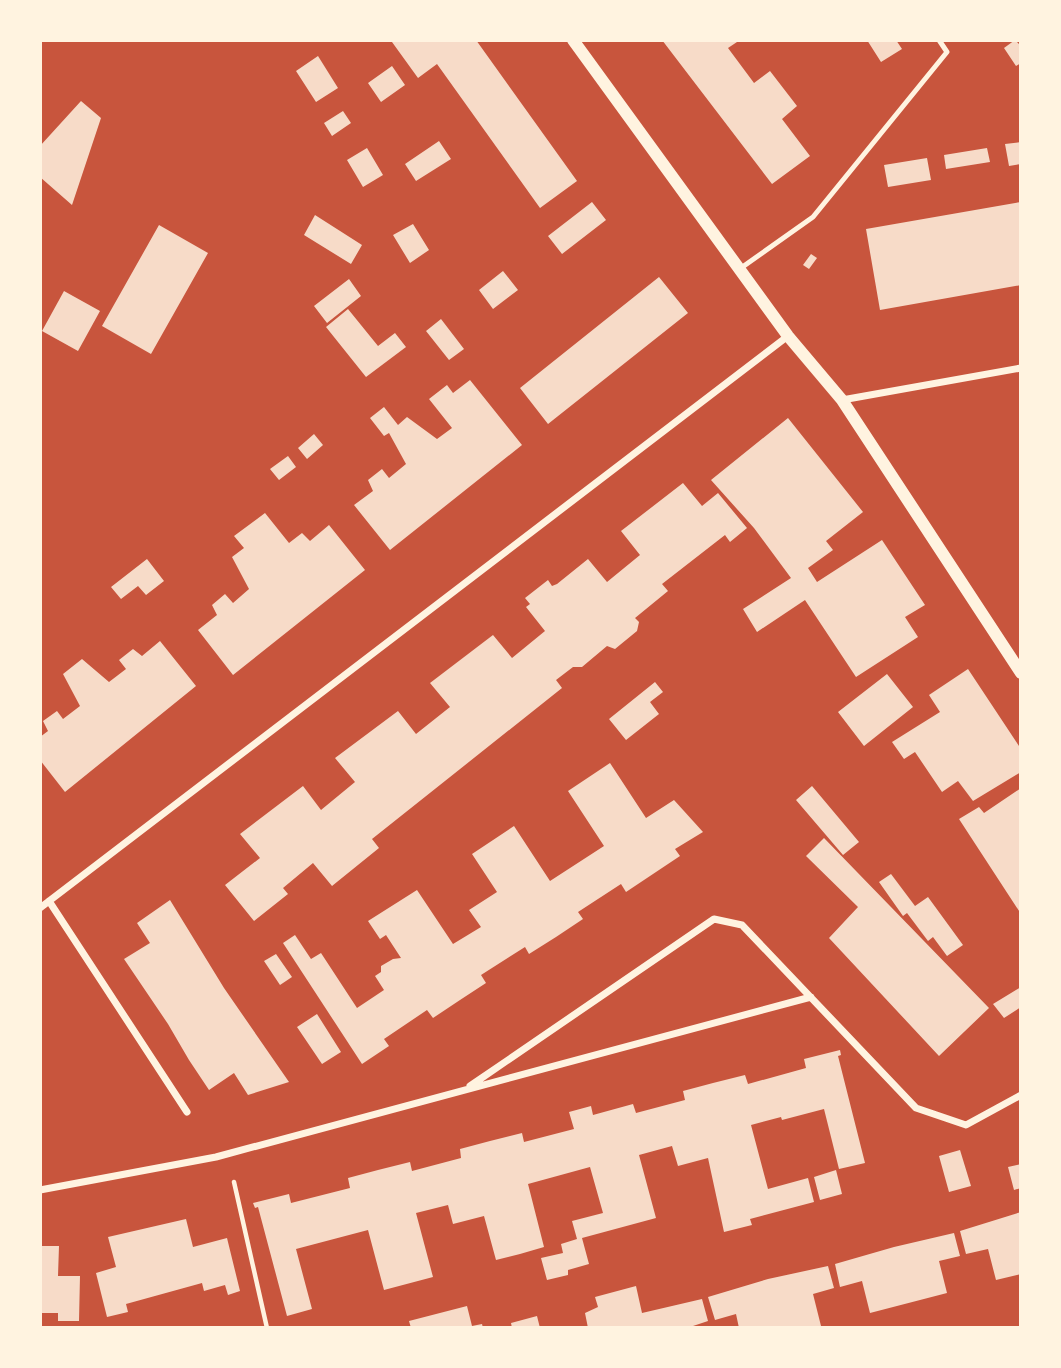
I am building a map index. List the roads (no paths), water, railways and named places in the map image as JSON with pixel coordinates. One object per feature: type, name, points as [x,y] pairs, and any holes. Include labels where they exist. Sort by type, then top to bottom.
[{"type":"street","points":[[573,40],[788,336],[842,400],[1021,673]]},
{"type":"street","points":[[40,908],[788,336]]},
{"type":"street","points":[[842,400],[1021,368]]},
{"type":"street","points":[[49,901],[187,1112]]},
{"type":"street","points":[[464,1090],[714,919],[742,925],[916,1108],[966,1125],[1021,1095]]},
{"type":"street","points":[[40,1190],[216,1157],[811,997]]},
{"type":"lane","points":[[741,268],[813,217],[947,52],[939,40]]}]
